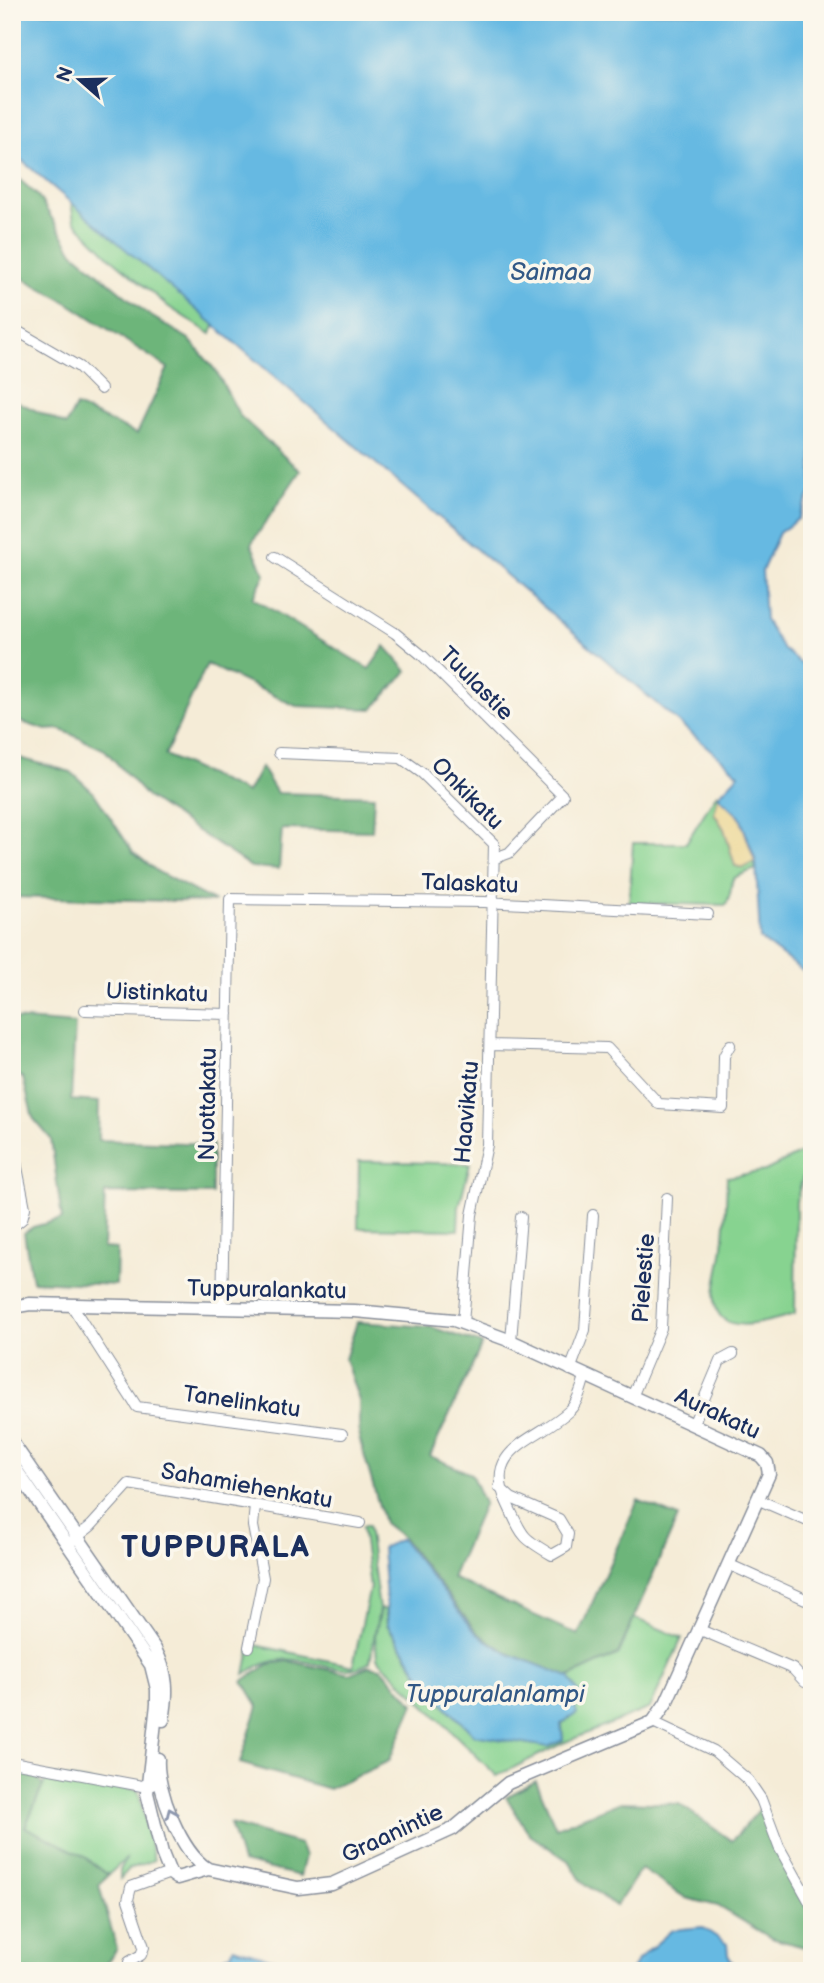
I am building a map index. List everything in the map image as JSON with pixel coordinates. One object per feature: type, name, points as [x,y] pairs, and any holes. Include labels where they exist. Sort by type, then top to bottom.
[{"type":"street","points":[[12,328],[79,367],[101,389]]},
{"type":"street","name":"Tuulastie","points":[[275,557],[395,633],[424,656],[563,796],[509,853],[495,858]]},
{"type":"street","name":"Onkikatu","points":[[279,752],[401,758],[422,773],[494,844],[492,902]]},
{"type":"street","name":"Talaskatu","points":[[230,899],[492,902],[708,914]]},
{"type":"street","name":"Nuottakatu","points":[[222,1309],[230,899]]},
{"type":"street","name":"Haavikatu","points":[[463,1323],[471,1215],[487,1145],[492,902]]},
{"type":"street","name":"Uistinkatu","points":[[85,1010],[228,1014]]},
{"type":"street","points":[[491,1045],[607,1048],[659,1104],[723,1108],[724,1056],[730,1045]]},
{"type":"street","points":[[12,1227],[22,1219],[25,1208],[13,1142]]},
{"type":"street","name":"Pielestie","points":[[632,1397],[661,1328],[667,1198]]},
{"type":"street","points":[[570,1370],[585,1330],[593,1215]]},
{"type":"street","points":[[511,1341],[521,1217]]},
{"type":"street","name":"Tuppuralankatu","points":[[12,1314],[70,1306]]},
{"type":"street","name":"Tanelinkatu","points":[[70,1306],[137,1407],[342,1434]]},
{"type":"street","name":"Tuppuralankatu","points":[[12,1307],[408,1314],[463,1323]]},
{"type":"street","name":"Aurakatu","points":[[463,1323],[511,1341],[765,1460],[769,1474],[759,1500],[666,1703],[653,1721]]},
{"type":"street","points":[[693,1425],[720,1361],[733,1354]]},
{"type":"street","points":[[499,1487],[511,1499],[559,1519],[568,1534],[566,1547],[552,1555],[524,1540],[499,1487],[500,1469],[512,1450],[572,1409],[585,1376]]},
{"type":"street","points":[[12,1442],[72,1540]]},
{"type":"street","points":[[12,1464],[155,1649],[166,1669],[167,1695],[153,1785],[153,1825],[170,1873],[131,1888],[128,1900],[144,1947],[141,1955],[129,1962]]},
{"type":"street","name":"Sahamiehenkatu","points":[[72,1540],[129,1484],[360,1523]]},
{"type":"street","points":[[759,1500],[812,1522]]},
{"type":"street","points":[[249,1647],[263,1578],[253,1526],[255,1506]]},
{"type":"street","points":[[728,1564],[812,1602]]},
{"type":"street","points":[[698,1629],[793,1669],[805,1682]]},
{"type":"street","points":[[653,1721],[714,1751],[748,1780],[761,1799],[779,1847],[812,1906]]},
{"type":"street","name":"Graanintie","points":[[170,1873],[177,1878],[208,1869],[298,1888],[332,1884],[453,1829],[508,1783],[653,1721]]},
{"type":"street","points":[[12,1762],[153,1785]]},
{"type":"street","points":[[153,1785],[192,1856],[208,1869]]},
{"type":"green space","points":[[12,102],[217,317],[211,334],[169,307],[113,260],[74,221],[70,196]]},
{"type":"green space","points":[[12,173],[38,196],[73,252],[146,313],[189,339],[216,371],[240,416],[300,471],[251,544],[265,574],[253,598],[369,669],[385,646],[407,671],[373,709],[296,706],[207,664],[165,755],[247,793],[261,767],[277,793],[374,796],[372,831],[282,829],[279,869],[251,867],[147,797],[105,750],[60,729],[46,730],[12,719],[12,399],[66,425],[76,406],[137,434],[168,368],[68,303],[23,278],[12,262]]},
{"type":"green space","points":[[12,756],[71,772],[94,793],[133,852],[158,872],[215,902],[12,897]]},
{"type":"green space","points":[[717,793],[745,827],[756,869],[732,881],[726,905],[629,903],[633,843],[686,843]]},
{"type":"green space","points":[[12,1019],[75,1024],[71,1100],[99,1102],[98,1140],[212,1144],[212,1194],[105,1193],[103,1248],[117,1249],[116,1285],[32,1281],[24,1233],[33,1227],[62,1219],[51,1139],[33,1118],[23,1078],[12,1072]]},
{"type":"green space","points":[[805,1151],[808,1159],[796,1201],[795,1314],[761,1323],[736,1324],[726,1321],[719,1314],[715,1296],[724,1234],[727,1177],[765,1171]]},
{"type":"green space","points":[[359,1161],[470,1164],[459,1207],[458,1230],[358,1228]]},
{"type":"green space","points":[[357,1322],[431,1327],[482,1344],[430,1456],[471,1474],[484,1503],[452,1578],[578,1635],[638,1500],[678,1517],[618,1654],[569,1677],[510,1654],[478,1633],[402,1537],[384,1523],[359,1437],[359,1401],[345,1359]]},
{"type":"green space","points":[[362,1526],[368,1526],[379,1609],[370,1662],[356,1668],[342,1669],[299,1660],[283,1660],[265,1664],[245,1674],[251,1644],[353,1666],[370,1587]]},
{"type":"green space","points":[[381,1609],[385,1609],[387,1625],[428,1689],[474,1735],[548,1747],[563,1740],[562,1724],[577,1713],[574,1705],[581,1697],[569,1677],[619,1654],[634,1618],[682,1638],[650,1708],[563,1743],[497,1776],[377,1658],[375,1636]]},
{"type":"green space","points":[[289,1661],[349,1674],[369,1666],[381,1668],[414,1704],[389,1761],[329,1789],[240,1763],[258,1706],[243,1681],[269,1664]]},
{"type":"green space","points":[[12,1742],[16,1766],[35,1773],[43,1785],[25,1827],[82,1855],[108,1875],[99,1885],[117,1949],[100,1971],[12,1971]]},
{"type":"green space","points":[[48,1775],[138,1790],[154,1860],[129,1869],[120,1879],[120,1870],[127,1858],[108,1875],[82,1855],[25,1827]]},
{"type":"green space","points":[[536,1781],[556,1828],[621,1802],[679,1804],[732,1841],[760,1809],[775,1847],[812,1916],[812,1944],[804,1947],[771,1938],[718,1906],[686,1898],[641,1869],[616,1906],[582,1882],[570,1862],[530,1835],[506,1797]]},
{"type":"green space","points":[[230,1824],[300,1844],[305,1856],[300,1876],[242,1862]]},
{"type":"sand","points":[[718,796],[740,817],[755,862],[743,868],[735,866],[724,829],[714,813]]},
{"type":"water","name":"Saimaa","points":[[12,12],[812,12],[812,490],[798,519],[779,533],[762,571],[765,620],[783,649],[812,672],[812,978],[760,939],[756,862],[740,817],[718,796],[739,774],[12,152]]},
{"type":"water","name":"Tuppuralanlampi","points":[[401,1539],[477,1634],[509,1654],[569,1677],[581,1697],[574,1705],[577,1713],[561,1724],[563,1740],[548,1747],[474,1735],[429,1689],[388,1625],[382,1548]]},
{"type":"water","points":[[702,1927],[727,1944],[728,1955],[738,1971],[631,1971],[638,1960],[672,1930]]},
{"type":"water","points":[[234,1947],[279,1961],[271,1971],[186,1971],[231,1954]]},
{"type":"district","name":"TUPPURALA","points":[[216,1547]]}]
